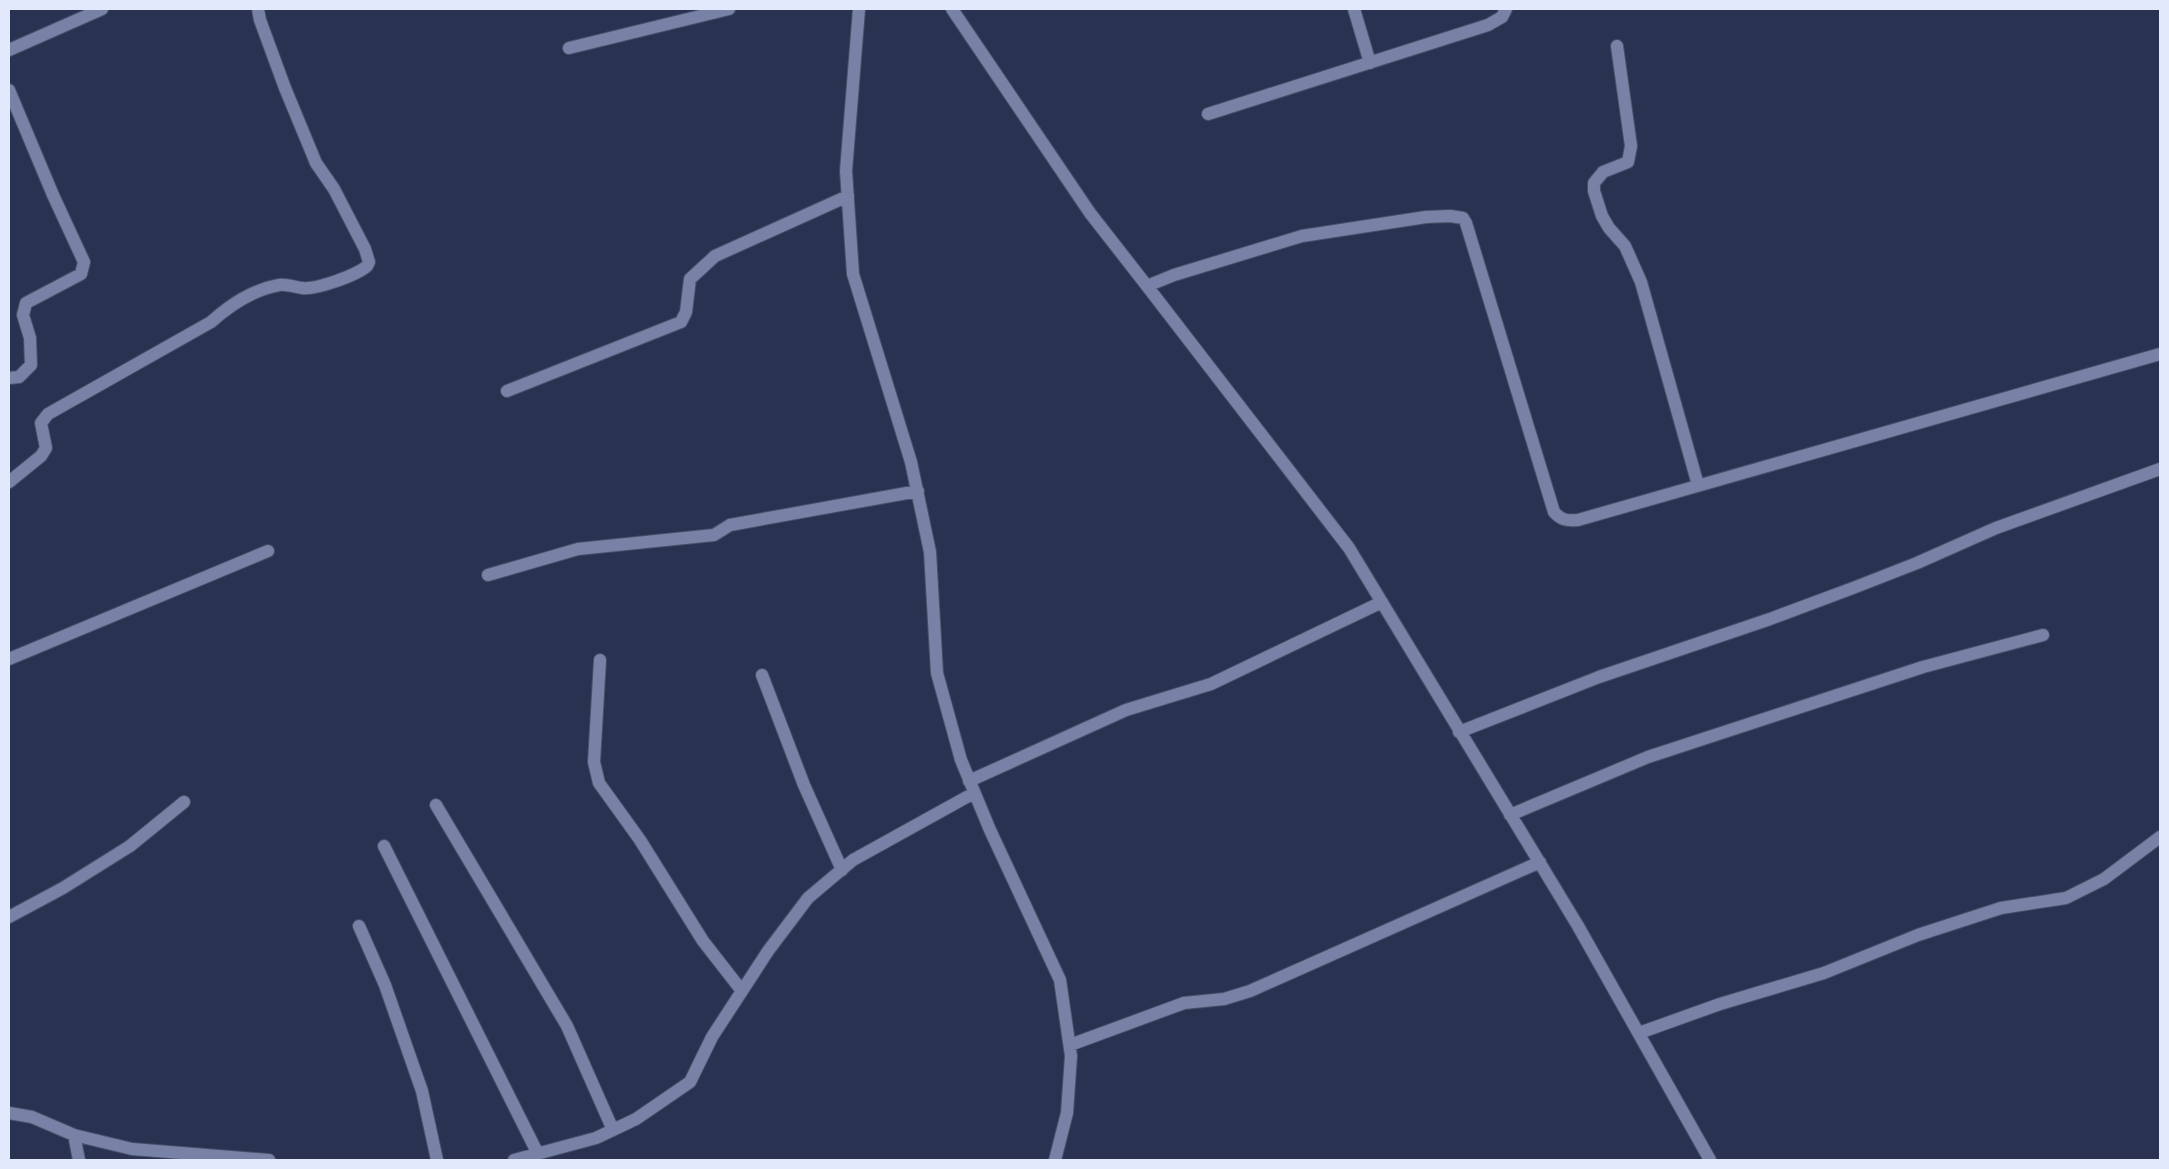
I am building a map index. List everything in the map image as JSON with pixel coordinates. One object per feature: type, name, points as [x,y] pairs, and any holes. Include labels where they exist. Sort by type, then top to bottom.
[{"type":"street","points":[[9,50],[102,9]]},
{"type":"street","points":[[9,482],[41,456],[46,448],[41,423],[48,414],[211,322],[231,304],[256,292],[280,285],[303,288],[312,287],[343,278],[367,266],[369,262],[364,249],[334,189],[312,154],[285,88],[260,20],[258,9]]},
{"type":"street","points":[[570,48],[729,9]]},
{"type":"street","points":[[859,9],[846,171],[853,274],[911,462],[918,491],[930,552],[938,673],[960,760],[1060,980],[1071,1056],[1067,1113],[1054,1160]]},
{"type":"street","points":[[952,9],[1090,212],[1349,548],[1540,862],[1710,1160]]},
{"type":"street","points":[[1354,9],[1370,63]]},
{"type":"street","points":[[1208,114],[1488,25],[1502,17],[1506,9]]},
{"type":"street","points":[[1617,46],[1632,146],[1631,156],[1628,162],[1603,172],[1597,177],[1594,191],[1602,216],[1609,228],[1625,246],[1641,282],[1698,485]]},
{"type":"street","points":[[9,90],[53,195],[84,262],[81,274],[26,303],[24,315],[30,338],[31,365],[19,377],[9,378]]},
{"type":"street","points":[[507,391],[681,322],[686,312],[690,279],[715,256],[848,196]]},
{"type":"street","points":[[1148,286],[1174,275],[1302,236],[1426,217],[1450,216],[1463,218],[1554,512],[1559,518],[1567,521],[1578,520],[2160,354]]},
{"type":"street","points":[[1460,732],[1599,677],[1770,619],[1854,588],[1917,564],[1996,528],[2160,469]]},
{"type":"street","points":[[488,575],[578,549],[714,535],[730,525],[918,491]]},
{"type":"street","points":[[9,659],[105,617],[268,551]]},
{"type":"street","points":[[969,781],[1126,710],[1211,684],[1382,602]]},
{"type":"street","points":[[1510,815],[1648,756],[1923,666],[2043,635]]},
{"type":"street","points":[[600,660],[594,762],[599,782],[640,840],[703,941],[742,991]]},
{"type":"street","points":[[762,675],[804,785],[842,870]]},
{"type":"street","points":[[514,1160],[596,1138],[636,1119],[690,1082],[712,1038],[742,991],[768,951],[808,898],[861,855],[974,793]]},
{"type":"street","points":[[9,916],[62,888],[130,846],[184,802]]},
{"type":"street","points":[[436,804],[567,1026],[613,1130]]},
{"type":"street","points":[[1639,1033],[1720,1004],[1824,973],[1918,935],[2001,908],[2066,898],[2104,879],[2160,837]]},
{"type":"street","points":[[384,846],[538,1154]]},
{"type":"street","points":[[1070,1045],[1184,1002],[1224,999],[1250,991],[1540,862]]},
{"type":"street","points":[[359,926],[385,985],[422,1091],[437,1160]]},
{"type":"street","points":[[9,1114],[32,1117],[74,1135],[132,1149],[269,1160]]},
{"type":"street","points":[[74,1135],[79,1160]]}]
